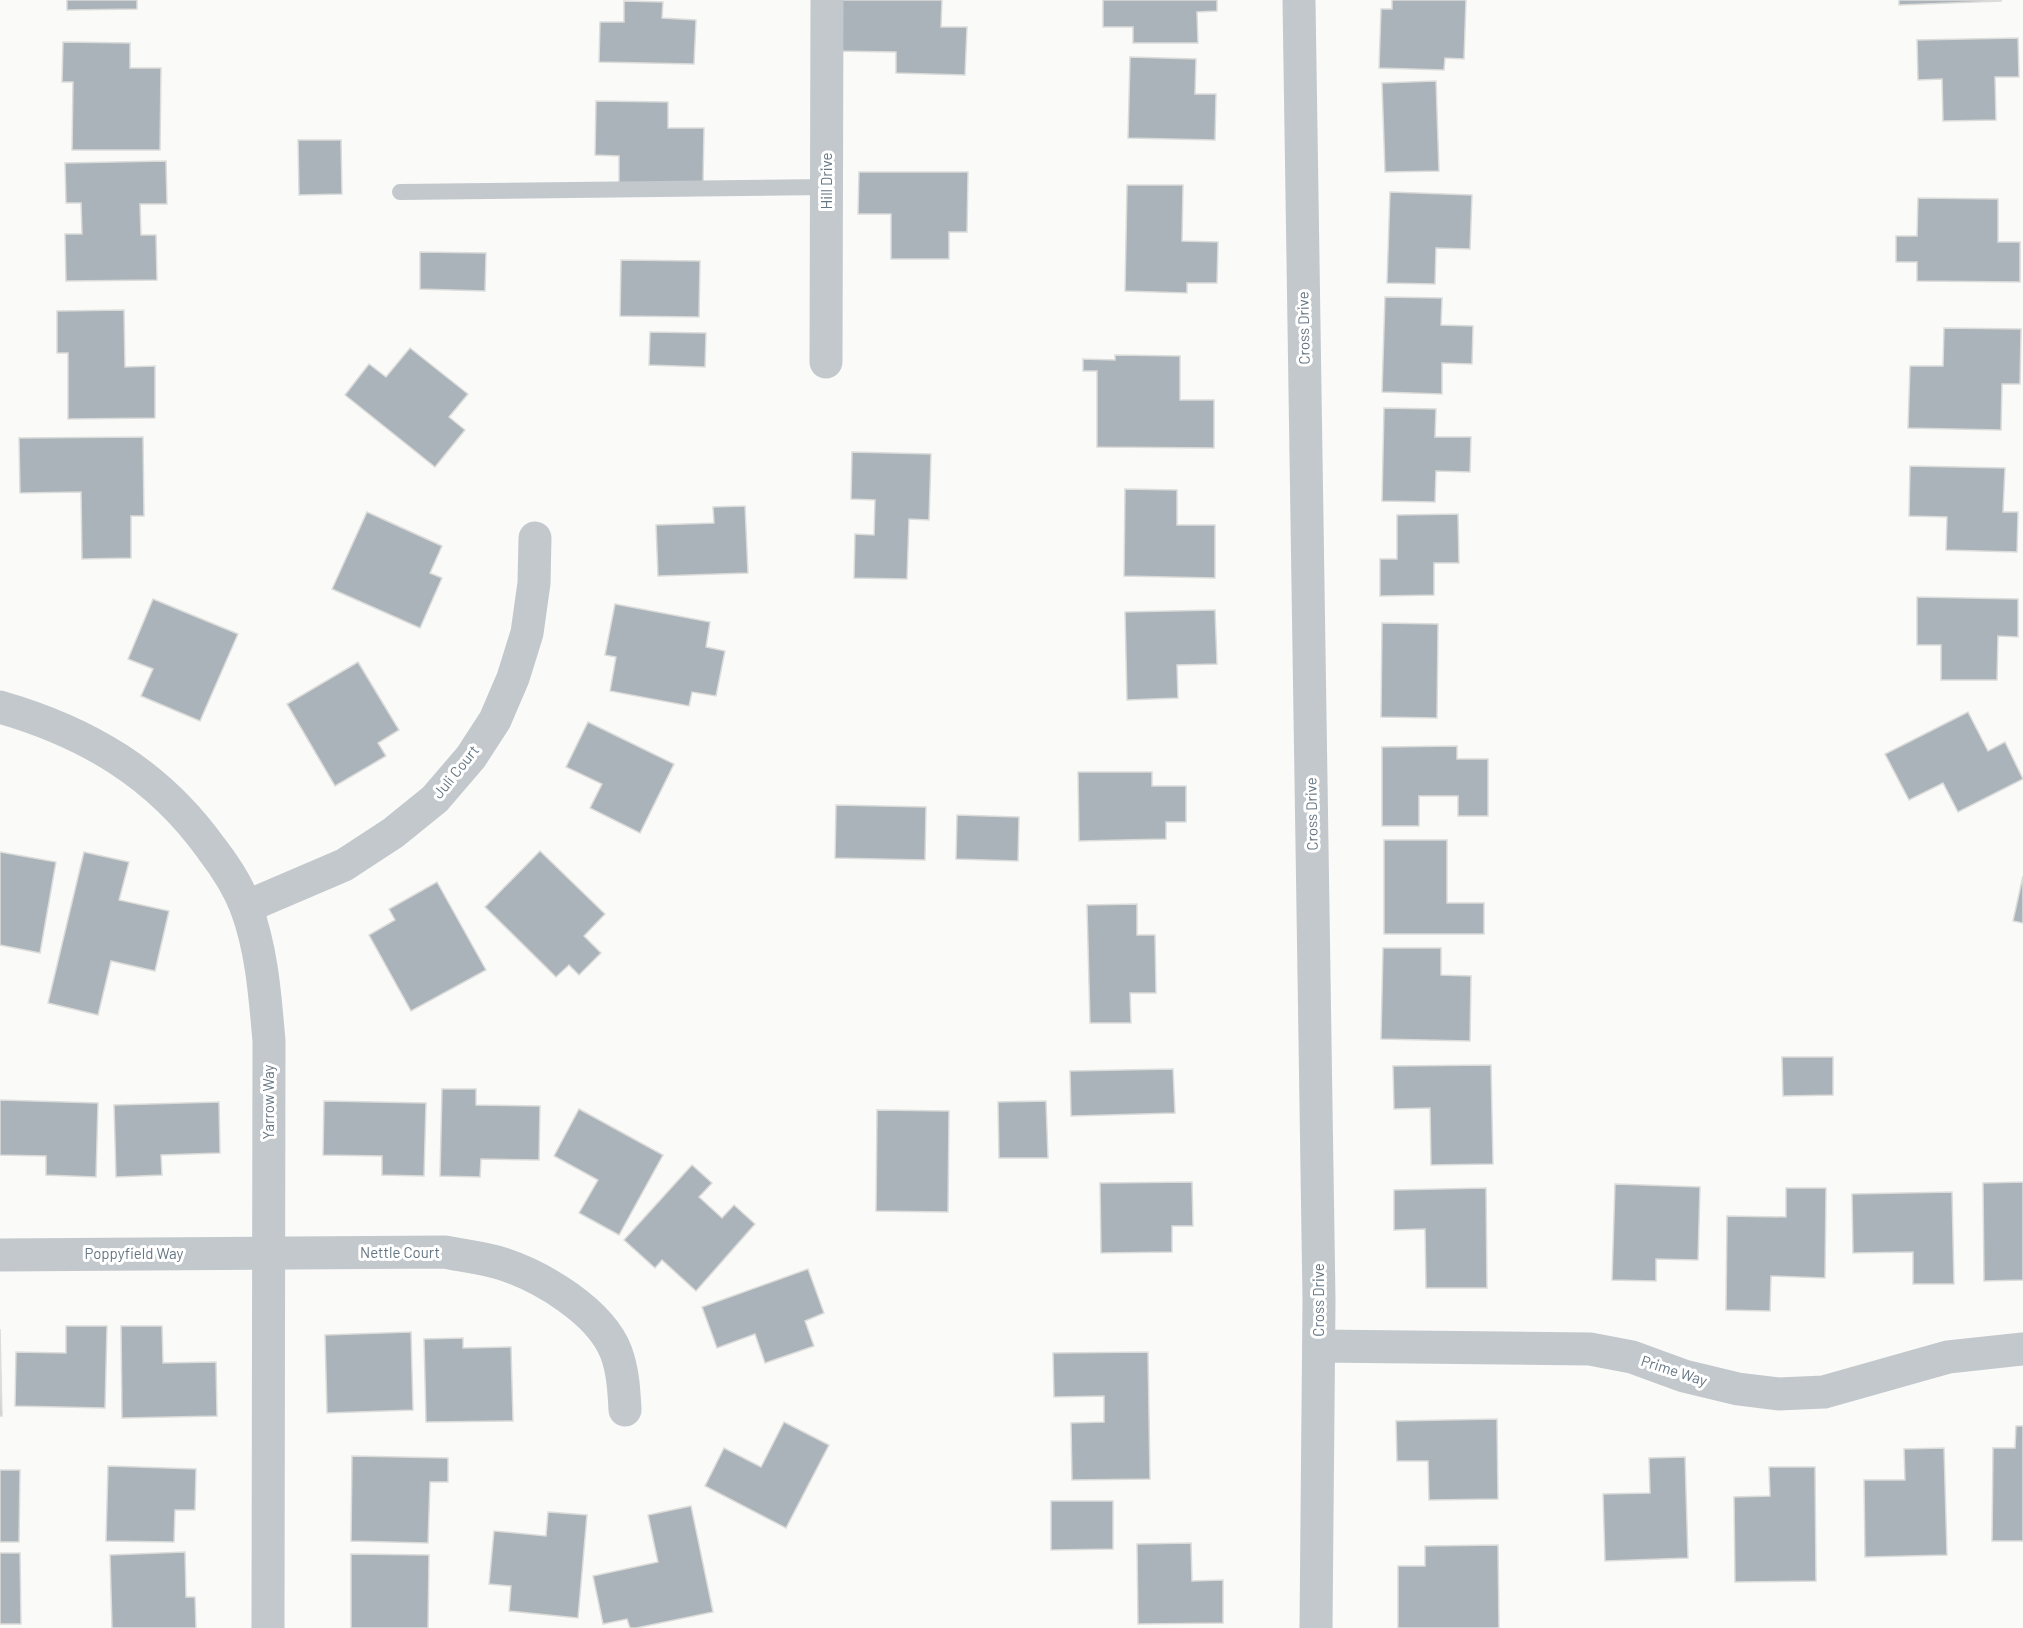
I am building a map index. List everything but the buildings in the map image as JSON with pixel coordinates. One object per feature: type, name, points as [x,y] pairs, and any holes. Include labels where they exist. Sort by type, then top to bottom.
[{"type":"street","name":"Hill Drive","points":[[826,362],[827,0]]},
{"type":"street","name":"Cross Drive","points":[[1299,0],[1319,1346],[1316,1628]]},
{"type":"street","name":"Juli Court","points":[[246,907],[344,865],[393,832],[435,799],[471,757],[495,720],[513,678],[527,633],[534,583],[535,538]]},
{"type":"street","name":"Yarrow Way","points":[[0,707],[26,714],[73,732],[116,756],[157,787],[195,825],[226,868],[246,907],[264,983],[269,1041],[268,1628]]},
{"type":"street","name":"Nettle Court","points":[[269,1254],[445,1252],[502,1264],[555,1287],[585,1311],[603,1331],[615,1350],[623,1377],[625,1410]]},
{"type":"street","name":"Poppyfield Way","points":[[0,1255],[269,1254]]},
{"type":"street","name":"Prime Way","points":[[1319,1346],[1590,1349],[1632,1357],[1684,1376],[1738,1389],[1778,1394],[1824,1392],[1948,1357],[2023,1348]]},
{"type":"lane","points":[[400,192],[827,187]]}]
